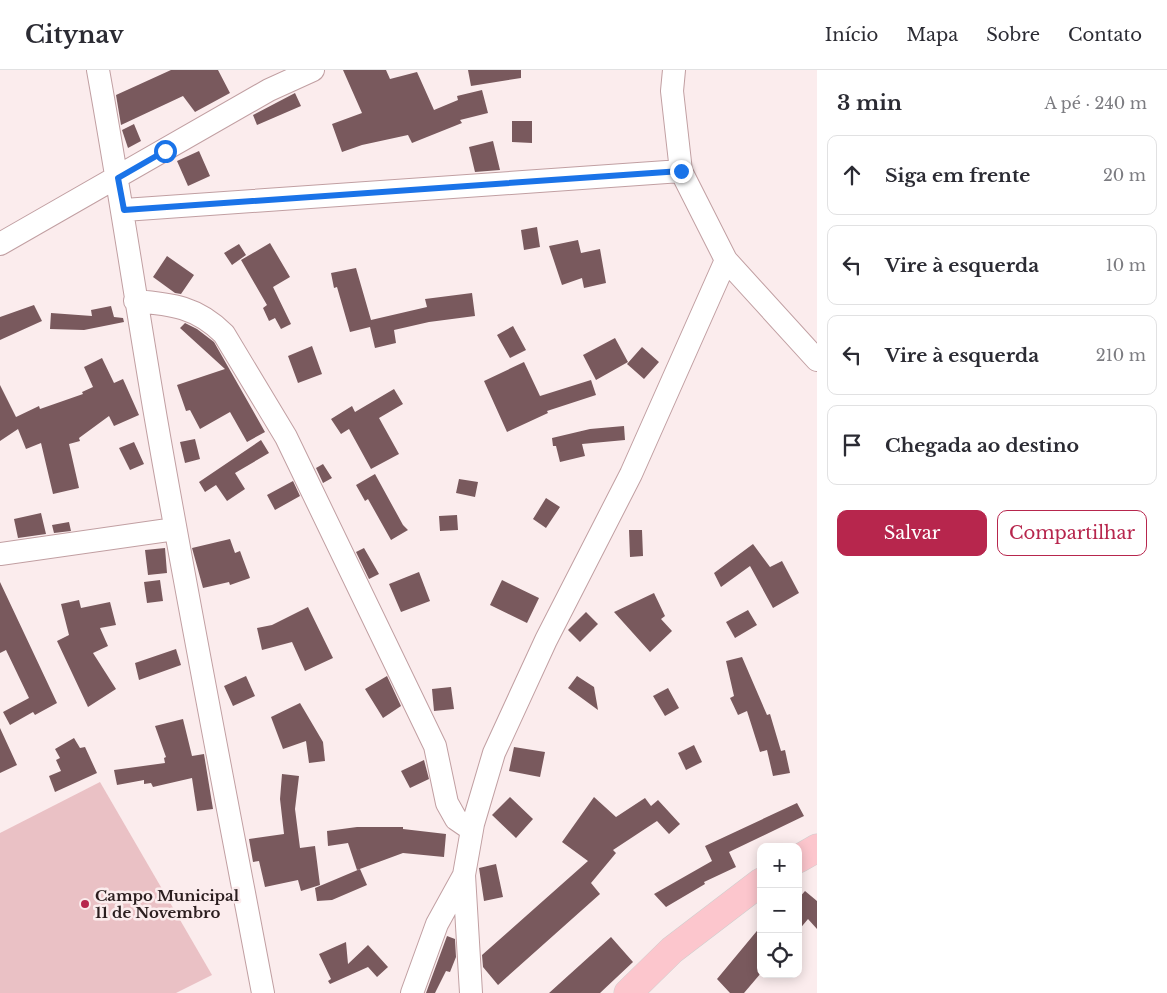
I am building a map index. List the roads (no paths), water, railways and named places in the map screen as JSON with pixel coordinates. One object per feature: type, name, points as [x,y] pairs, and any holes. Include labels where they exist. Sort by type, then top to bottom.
[{"type":"main road","points":[[802,856],[817,848]]},
{"type":"main road","points":[[628,993],[672,950],[757,885]]},
{"type":"street","points":[[98,70],[124,210],[135,301],[175,529],[263,993]]},
{"type":"street","points":[[0,244],[269,90],[313,70]]},
{"type":"street","points":[[674,70],[672,91],[681,171],[726,260],[817,360]]},
{"type":"street","points":[[124,210],[681,171]]},
{"type":"street","points":[[472,993],[464,875],[472,830],[494,753],[546,640],[631,474],[726,260]]},
{"type":"street","points":[[135,301],[160,303],[192,310],[211,321],[224,334],[286,437],[435,746],[447,803],[456,819],[472,830]]},
{"type":"street","points":[[0,554],[175,529]]},
{"type":"street","points":[[412,993],[437,924],[464,875]]},
{"type":"place","name":"Campo Municipal 11 de Novembro","points":[[85,904]]}]
